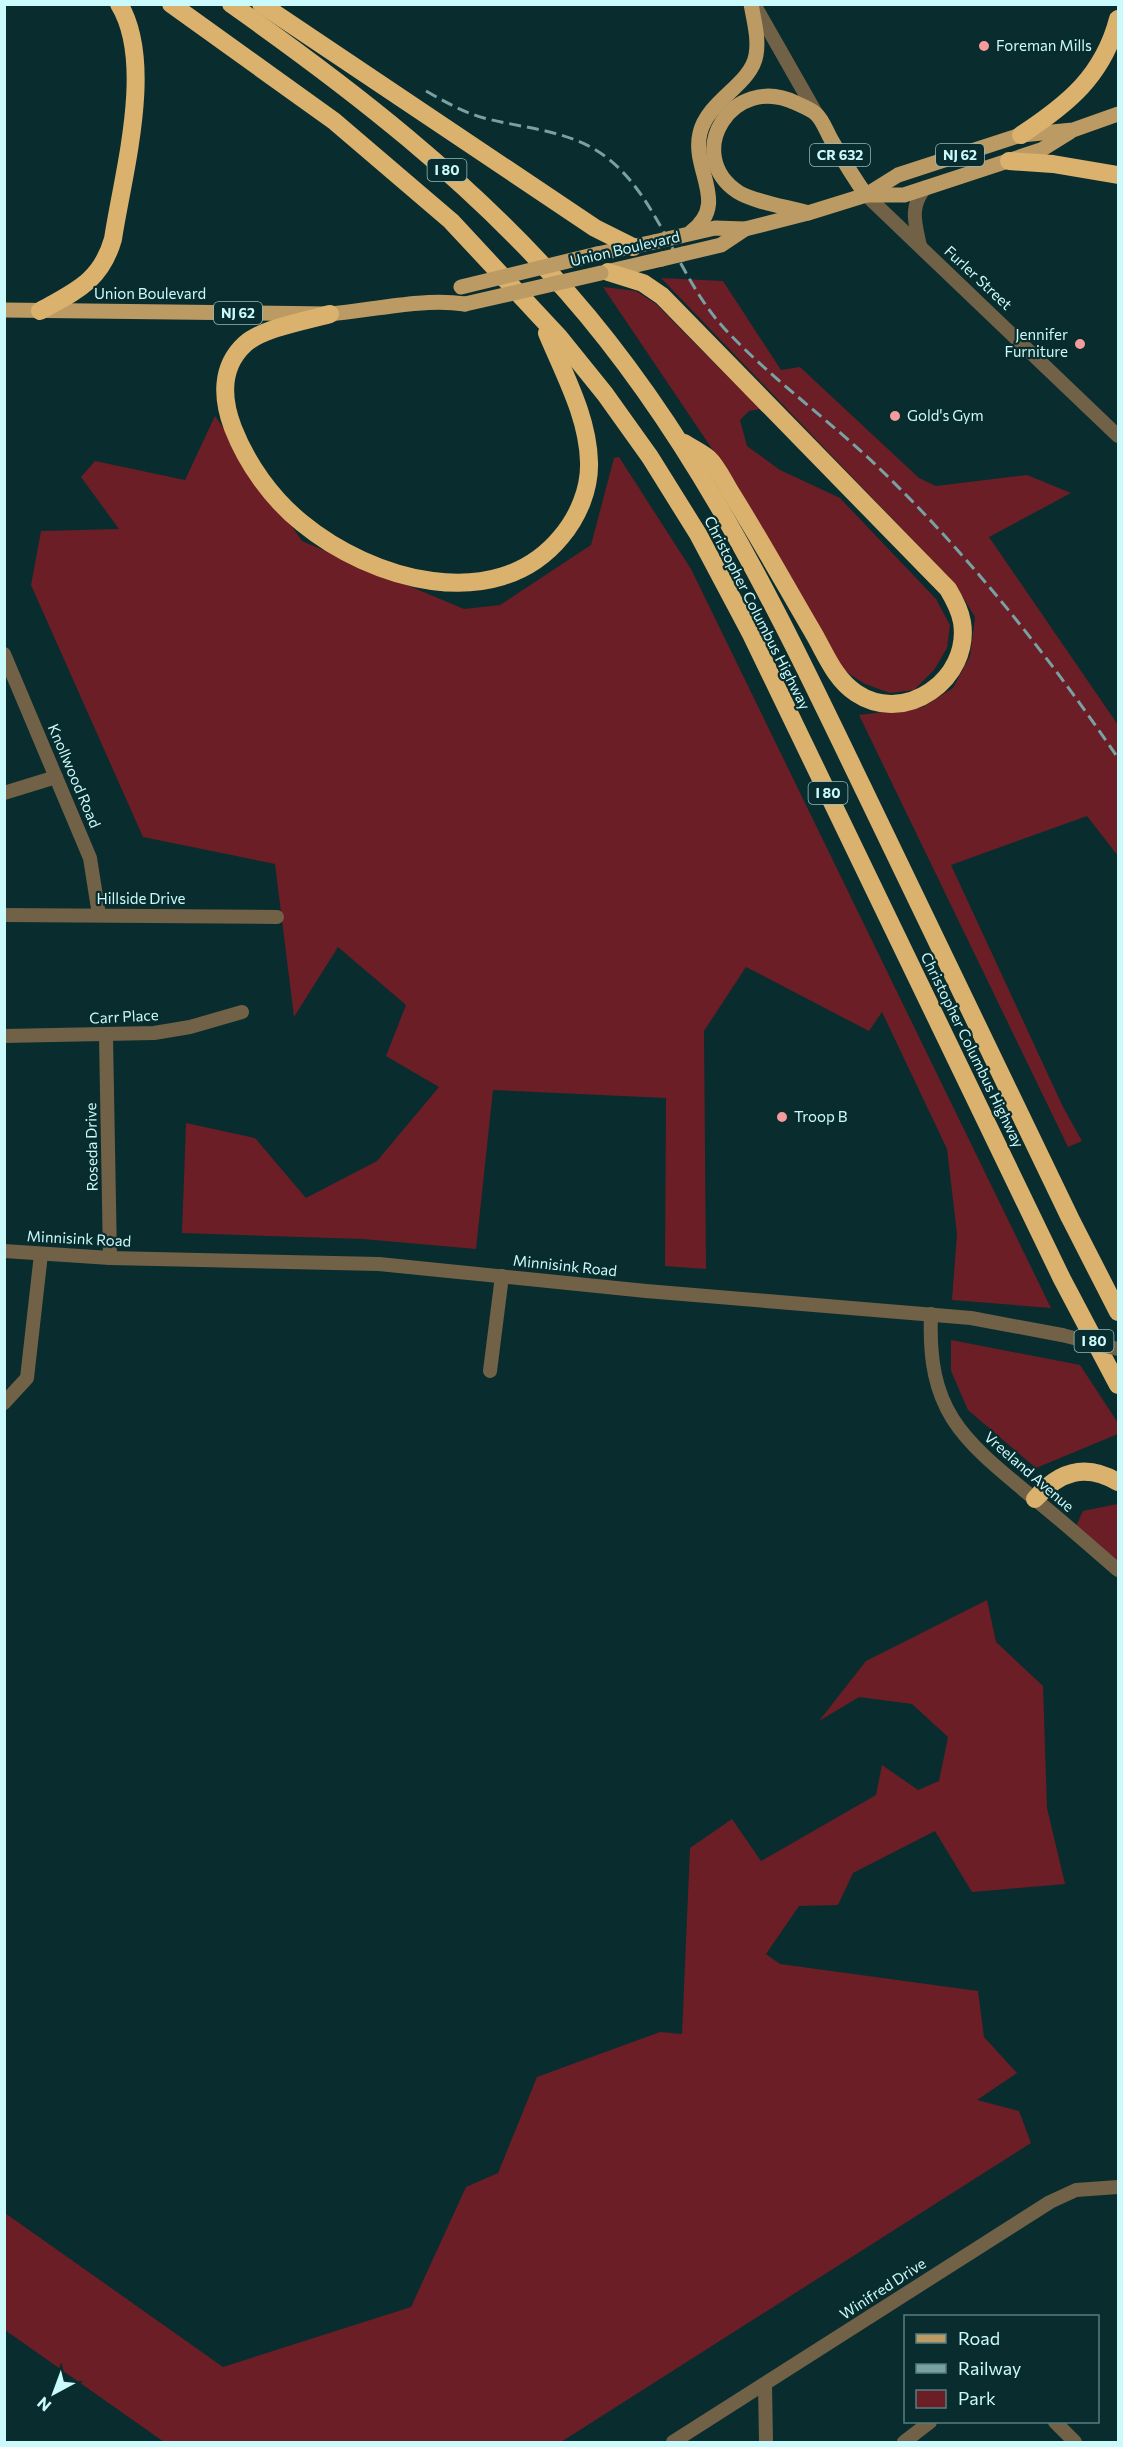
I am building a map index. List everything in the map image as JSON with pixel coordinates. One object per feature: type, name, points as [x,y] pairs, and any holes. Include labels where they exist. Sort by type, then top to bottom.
[{"type":"highway","points":[[40,310],[90,281],[105,262],[113,239],[137,74],[132,39],[119,4]]},
{"type":"highway","name":"Christopher Columbus Highway","points":[[171,4],[273,75],[365,145],[451,221],[541,316],[594,380],[638,441],[718,570],[1058,1271],[1119,1385]]},
{"type":"highway","name":"Christopher Columbus Highway","points":[[231,4],[362,98],[478,199],[570,295],[631,371],[680,441],[724,511],[776,608],[1075,1227],[1119,1312]]},
{"type":"highway","points":[[261,4],[595,228],[633,246]]},
{"type":"highway","points":[[1021,135],[1058,111],[1084,86],[1108,49],[1119,19]]},
{"type":"highway","points":[[1009,161],[1053,164],[1119,175]]},
{"type":"highway","points":[[605,272],[643,283],[662,296],[948,589],[959,609],[963,632],[959,658],[946,680],[923,696],[898,704],[872,701],[848,687],[832,668],[764,547],[709,458],[680,441]]},
{"type":"highway","points":[[330,314],[263,333],[237,352],[228,370],[224,393],[235,433],[269,490],[292,514],[319,536],[356,558],[394,573],[455,582],[490,579],[533,562],[565,532],[585,492],[589,463],[585,430],[541,316]]},
{"type":"highway","points":[[1035,1499],[1050,1483],[1067,1472],[1099,1473],[1119,1482]]},
{"type":"main road","points":[[682,235],[703,222],[710,204],[699,150],[704,122],[719,100],[747,72],[755,59],[757,40],[753,4]]},
{"type":"main road","points":[[808,213],[750,198],[736,190],[722,174],[715,150],[718,129],[725,116],[750,98],[763,95],[779,96],[816,113]]},
{"type":"main road","name":"CR 632","points":[[816,113],[866,195]]},
{"type":"main road","name":"Union Boulevard","points":[[866,195],[904,195],[926,188],[1041,150],[1073,130],[1119,114]]},
{"type":"main road","name":"Union Boulevard","points":[[438,300],[461,287],[597,254],[715,228],[744,229],[808,213],[866,195],[898,175],[1021,135],[1073,130]]},
{"type":"main road","name":"Union Boulevard","points":[[4,310],[330,314],[379,310],[438,300],[465,304],[721,245],[744,229]]},
{"type":"street","name":"CR 632","points":[[753,4],[816,113]]},
{"type":"street","points":[[920,246],[913,210],[917,198],[926,188]]},
{"type":"street","name":"Furler Street","points":[[866,195],[1119,435]]},
{"type":"street","name":"Knollwood Road","points":[[6,661],[90,858],[99,915]]},
{"type":"street","points":[[4,793],[56,777]]},
{"type":"street","name":"Hillside Drive","points":[[4,915],[277,917]]},
{"type":"street","name":"Carr Place","points":[[4,1036],[106,1036],[172,1031],[242,1012]]},
{"type":"street","name":"Roseda Drive","points":[[106,1036],[110,1258]]},
{"type":"street","name":"Minnisink Road","points":[[4,1251],[110,1258],[328,1261],[502,1276],[638,1291],[932,1314],[1002,1322],[1119,1349]]},
{"type":"street","points":[[4,1403],[27,1378],[42,1254]]},
{"type":"street","points":[[490,1371],[502,1276]]},
{"type":"street","name":"Vreeland Avenue","points":[[932,1314],[930,1351],[941,1395],[950,1415],[976,1449],[1119,1570]]},
{"type":"street","name":"Winifred Drive","points":[[673,2442],[1050,2202],[1082,2189],[1119,2187]]},
{"type":"street","points":[[765,2384],[766,2442]]},
{"type":"street","points":[[904,2442],[928,2423]]},
{"type":"street","points":[[1057,2423],[1074,2442]]},
{"type":"green space","points":[[661,278],[723,281],[781,370],[800,367],[919,478],[936,486],[1027,475],[1071,493],[989,537],[1118,725],[1118,856],[1087,816],[951,865],[1063,1107],[1082,1141],[1068,1147],[859,715],[923,707],[953,688],[970,656],[975,617],[955,584]]},
{"type":"green space","points":[[603,287],[636,291],[656,304],[760,409],[749,411],[740,420],[747,446],[780,470],[840,498],[936,599],[950,625],[947,648],[934,670],[914,690],[890,693],[865,684],[842,669],[733,480]]},
{"type":"green space","points":[[215,416],[302,541],[464,609],[500,605],[591,545],[614,458],[619,457],[691,569],[1051,1308],[952,1300],[957,1234],[947,1149],[882,1012],[869,1031],[746,967],[704,1031],[706,1269],[665,1266],[666,1098],[493,1090],[476,1249],[363,1239],[182,1233],[186,1123],[255,1138],[306,1198],[377,1161],[439,1087],[386,1056],[406,1005],[338,947],[294,1017],[275,864],[143,837],[31,585],[41,531],[119,529],[81,477],[95,461],[185,480]]},
{"type":"green space","points":[[951,1340],[1080,1365],[1118,1423],[1118,1434],[1036,1468],[968,1410],[951,1371]]},
{"type":"green space","points":[[1117,1504],[1118,1573],[1073,1533],[1083,1511]]},
{"type":"green space","points":[[987,1600],[996,1642],[1043,1686],[1047,1808],[1065,1884],[972,1892],[935,1831],[853,1873],[838,1905],[799,1906],[766,1954],[780,1964],[978,1991],[984,2037],[1017,2073],[977,2100],[1019,2111],[1031,2143],[561,2442],[164,2442],[5,2330],[5,2213],[223,2367],[411,2307],[466,2187],[498,2173],[537,2077],[660,2032],[682,2034],[690,1848],[732,1819],[761,1861],[876,1795],[882,1765],[918,1790],[939,1781],[948,1737],[912,1704],[859,1697],[819,1721],[866,1661]]},
{"type":"railway","points":[[426,91],[476,116],[578,141],[606,157],[624,173],[654,214],[707,307],[723,327],[760,364],[878,467],[944,535],[1006,606],[1064,681],[1118,758]]},
{"type":"place","name":"Foreman Mills","points":[[984,46]]},
{"type":"place","name":"Jennifer Furniture","points":[[1080,344]]},
{"type":"place","name":"Gold's Gym","points":[[895,416]]},
{"type":"place","name":"Troop B","points":[[782,1117]]}]
